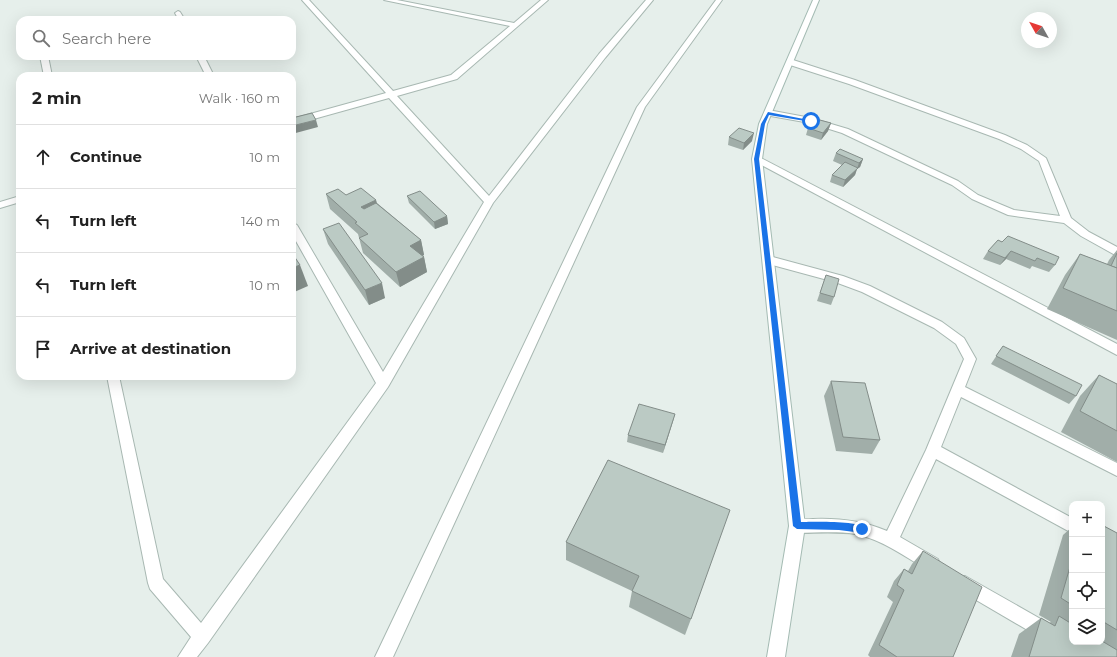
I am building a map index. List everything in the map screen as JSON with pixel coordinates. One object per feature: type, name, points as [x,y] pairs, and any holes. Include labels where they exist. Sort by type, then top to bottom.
[{"type":"street","points":[[305,0],[489,202]]},
{"type":"street","points":[[387,0],[515,25]]},
{"type":"street","points":[[296,121],[454,77],[545,0]]},
{"type":"street","points":[[187,657],[384,383],[489,202],[602,56],[650,0]]},
{"type":"street","points":[[384,657],[641,107],[719,0]]},
{"type":"street","points":[[776,657],[797,526],[757,159],[763,124],[816,0]]},
{"type":"street","points":[[45,60],[47,72]]},
{"type":"street","points":[[202,60],[208,72]]},
{"type":"street","points":[[790,62],[852,82],[1002,137],[1024,147],[1042,160],[1067,220],[1085,234],[1117,252]]},
{"type":"street","points":[[768,113],[811,121],[845,131],[955,183],[975,197],[1012,213],[1067,220]]},
{"type":"street","points":[[757,159],[1117,350]]},
{"type":"street","points":[[0,205],[16,200]]},
{"type":"street","points":[[296,232],[384,383]]},
{"type":"street","points":[[769,260],[839,279],[866,289],[938,326],[960,341],[970,359],[933,450],[891,540]]},
{"type":"street","points":[[114,380],[156,583],[202,637]]},
{"type":"street","points":[[958,389],[1117,470]]},
{"type":"street","points":[[933,450],[1069,524]]},
{"type":"street","points":[[797,526],[839,526],[862,529],[891,540],[1062,641]]},
{"type":"building","points":[[312,113],[316,120],[296,125],[296,117]]},
{"type":"building","points":[[816,119],[831,123],[823,133],[808,128]]},
{"type":"building","points":[[739,128],[754,133],[744,143],[729,137]]},
{"type":"building","points":[[840,149],[863,159],[859,163],[836,153]]},
{"type":"building","points":[[845,162],[858,168],[845,180],[832,175]]},
{"type":"building","points":[[361,188],[376,200],[361,207],[364,209],[376,203],[421,240],[410,246],[424,257],[396,272],[359,238],[368,234],[326,194],[338,189],[346,195]]},
{"type":"building","points":[[420,191],[447,216],[434,222],[407,196]]},
{"type":"building","points":[[339,223],[382,283],[365,290],[323,229]]},
{"type":"building","points":[[1008,236],[1059,257],[1055,265],[1037,258],[1035,261],[1011,251],[1005,258],[988,251],[998,240],[1002,242]]},
{"type":"building","points":[[1117,253],[1117,268],[1111,266]]},
{"type":"building","points":[[1080,254],[1117,268],[1117,311],[1063,288]]},
{"type":"building","points":[[296,259],[300,265],[296,266]]},
{"type":"building","points":[[826,275],[839,279],[834,297],[820,293]]},
{"type":"building","points":[[1003,346],[1082,385],[1076,396],[996,356]]},
{"type":"building","points":[[1099,375],[1117,384],[1117,431],[1080,411]]},
{"type":"building","points":[[831,381],[865,383],[880,440],[843,437]]},
{"type":"building","points":[[639,404],[675,414],[665,445],[628,435]]},
{"type":"building","points":[[608,460],[730,510],[691,619],[632,591],[639,576],[566,542]]},
{"type":"building","points":[[1105,527],[1117,533],[1117,630],[1105,623]]},
{"type":"building","points":[[923,551],[982,587],[953,657],[897,657],[879,645],[904,590],[897,585],[904,569],[912,574]]},
{"type":"building","points":[[1069,570],[1069,603],[1061,598]]},
{"type":"building","points":[[1059,616],[1069,622],[1069,645],[1105,645],[1105,643],[1117,650],[1117,657],[1029,657],[1041,618],[1055,626]]},
{"type":"route","points":[[811,121],[768,113],[763,124],[757,159],[797,526],[839,526],[862,529]]}]
